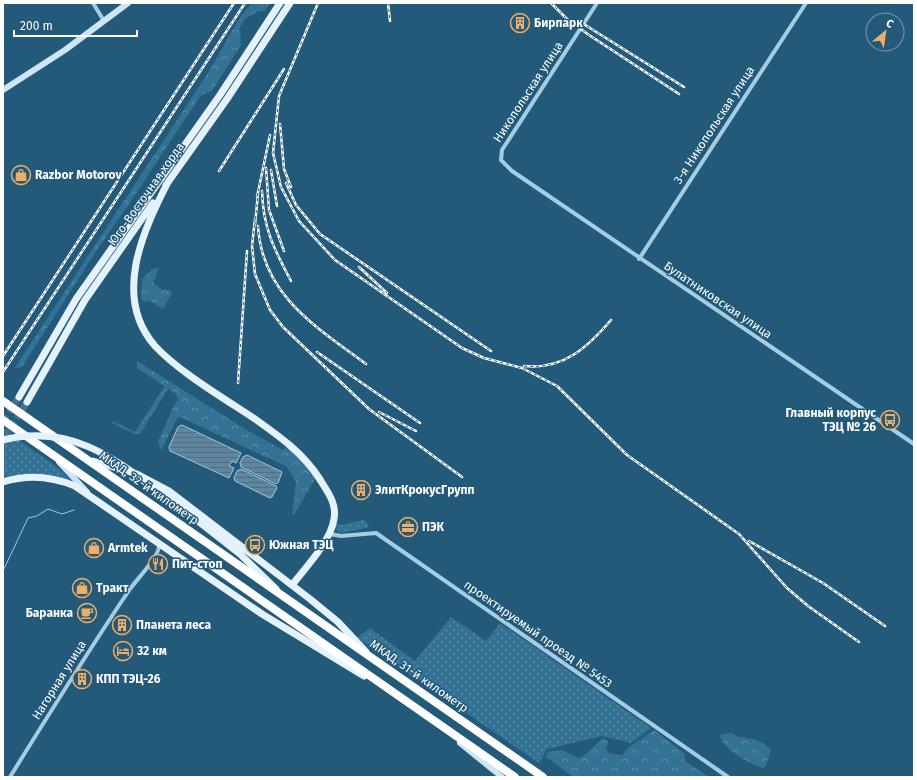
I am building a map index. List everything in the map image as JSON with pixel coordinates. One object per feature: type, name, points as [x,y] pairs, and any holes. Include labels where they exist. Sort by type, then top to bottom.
[{"type":"highway","name":"МКАД, 32-й километр","points":[[3,400],[282,595]]},
{"type":"highway","points":[[3,420],[515,777]]},
{"type":"highway","name":"МКАД, 31-й километр","points":[[282,595],[542,777]]},
{"type":"main road","points":[[3,90],[65,50],[128,3]]},
{"type":"main road","name":"Юго-Восточная хорда","points":[[19,397],[76,299],[220,95],[280,3]]},
{"type":"main road","name":"Юго-Восточная хорда","points":[[27,402],[83,304],[227,99],[290,3]]},
{"type":"main road","points":[[168,182],[143,233],[133,289],[138,319],[156,346],[183,369],[268,428],[306,459],[331,496],[334,520],[330,534],[292,585]]},
{"type":"main road","points":[[4,438],[44,436],[66,438],[107,456],[184,510],[240,554],[282,595]]},
{"type":"main road","points":[[48,451],[90,494]]},
{"type":"main road","points":[[84,457],[105,466],[137,474],[156,483],[218,528],[338,622],[375,660]]},
{"type":"main road","points":[[3,482],[21,478],[44,477],[64,481],[90,494],[268,618],[418,710]]},
{"type":"main road","points":[[441,726],[502,777]]},
{"type":"street","points":[[93,3],[104,21]]},
{"type":"street","name":"Никопольская улица","points":[[512,171],[501,160],[502,150],[597,3]]},
{"type":"street","name":"3-я Никопольская улица","points":[[639,259],[806,3]]},
{"type":"street","name":"Булатниковская улица","points":[[512,171],[639,259],[914,444]]},
{"type":"street","name":"проектируемый проезд № 5453","points":[[330,534],[341,536],[376,533],[728,777]]},
{"type":"street","name":"Нагорная улица","points":[[10,777],[96,639],[140,575],[155,557],[160,547],[158,542]]},
{"type":"street","points":[[155,557],[166,551],[173,552]]},
{"type":"green space","points":[[252,3],[270,3],[265,11],[258,11],[244,20],[240,27],[241,45],[212,91],[201,95],[97,250],[22,367],[14,369],[211,68],[238,20]]},
{"type":"green space","points":[[159,268],[153,283],[163,290],[169,290],[172,293],[163,309],[148,300],[146,303],[141,299],[142,279],[152,269]]},
{"type":"green space","points":[[137,361],[245,429],[283,450],[285,447],[300,458],[316,477],[294,515],[292,514],[296,482],[287,467],[180,417],[177,418],[161,451],[158,441],[178,400],[176,394],[137,368]]},
{"type":"green space","points":[[164,387],[168,389],[140,434],[135,434],[112,423],[113,421],[135,432]]},
{"type":"green space","points":[[10,434],[57,467],[73,482],[55,476],[38,474],[21,475],[3,479],[3,445]]},
{"type":"green space","points":[[364,520],[369,525],[367,528],[340,533],[335,527],[338,523],[341,525]]},
{"type":"green space","points":[[451,617],[486,641],[500,623],[651,728],[631,743],[602,736],[547,749],[539,763],[357,638],[370,628],[415,661]]},
{"type":"green space","points":[[654,730],[684,753],[685,761],[709,777],[573,777],[546,757],[547,752],[562,750],[579,758],[586,754],[603,738],[608,742],[606,748],[609,753],[622,755],[630,746]]},
{"type":"green space","points":[[730,733],[761,742],[771,750],[765,768],[746,761],[726,746],[720,735]]},
{"type":"shaded area","points":[[182,425],[241,453],[236,463],[232,461],[229,466],[234,468],[229,478],[170,451],[169,447],[178,427]]},
{"type":"shaded area","points":[[247,455],[282,472],[278,483],[276,484],[241,467],[240,463],[243,457]]},
{"type":"shaded area","points":[[241,469],[276,486],[277,488],[272,497],[270,498],[235,481],[234,478],[237,471]]},
{"type":"waterway","points":[[3,571],[28,518],[37,516],[48,509],[62,514],[74,510]]},
{"type":"tunnel","points":[[3,421],[19,397]]},
{"type":"tunnel","points":[[5,436],[27,402]]},
{"type":"railway","points":[[3,356],[234,3]]},
{"type":"railway","points":[[3,372],[245,3]]},
{"type":"railway","points":[[318,3],[279,96],[273,153],[281,187],[299,221],[335,260],[462,348],[484,358],[522,368],[557,386],[627,455],[739,534],[787,588],[808,606],[859,642]]},
{"type":"railway","points":[[388,3],[390,21]]},
{"type":"railway","points":[[551,3],[567,19],[589,35],[679,94]]},
{"type":"railway","points":[[582,23],[684,87]]},
{"type":"railway","points":[[219,171],[284,69]]},
{"type":"railway","points":[[280,124],[284,169],[291,187]]},
{"type":"railway","points":[[257,197],[270,135]]},
{"type":"railway","points":[[266,168],[269,210],[284,251]]},
{"type":"railway","points":[[271,170],[277,206]]},
{"type":"railway","points":[[286,183],[296,205],[320,234],[491,351]]},
{"type":"railway","points":[[262,191],[265,216],[270,238],[291,281]]},
{"type":"railway","points":[[255,225],[258,193]]},
{"type":"railway","points":[[255,219],[252,246],[255,274],[270,310],[283,327],[369,409],[462,477]]},
{"type":"railway","points":[[258,226],[262,250],[270,271],[281,290],[295,307],[311,322],[366,364]]},
{"type":"railway","points":[[238,383],[247,251]]},
{"type":"railway","points":[[359,267],[387,293]]},
{"type":"railway","points":[[524,366],[538,366],[562,361],[573,355],[593,340],[611,320]]},
{"type":"railway","points":[[317,352],[420,423]]},
{"type":"railway","points":[[379,412],[416,431]]},
{"type":"railway","points":[[749,541],[823,583],[885,626]]},
{"type":"place","name":"Бирпарк","points":[[520,23]]},
{"type":"place","name":"Razbor Motorov","points":[[21,175]]},
{"type":"place","name":"Главный корпус ТЭЦ № 26","points":[[890,420]]},
{"type":"place","name":"ЭлитКрокусГрупп","points":[[361,490]]},
{"type":"place","name":"ПЭК","points":[[408,527]]},
{"type":"place","name":"Южная ТЭЦ","points":[[255,545]]},
{"type":"place","name":"Armtek","points":[[94,548]]},
{"type":"place","name":"Пит-стоп","points":[[158,564]]},
{"type":"place","name":"Тракт","points":[[82,588]]},
{"type":"place","name":"Баранка","points":[[87,613]]},
{"type":"place","name":"Планета леса","points":[[122,625]]},
{"type":"place","name":"32 км","points":[[123,651]]},
{"type":"place","name":"КПП ТЭЦ-26","points":[[82,679]]}]
